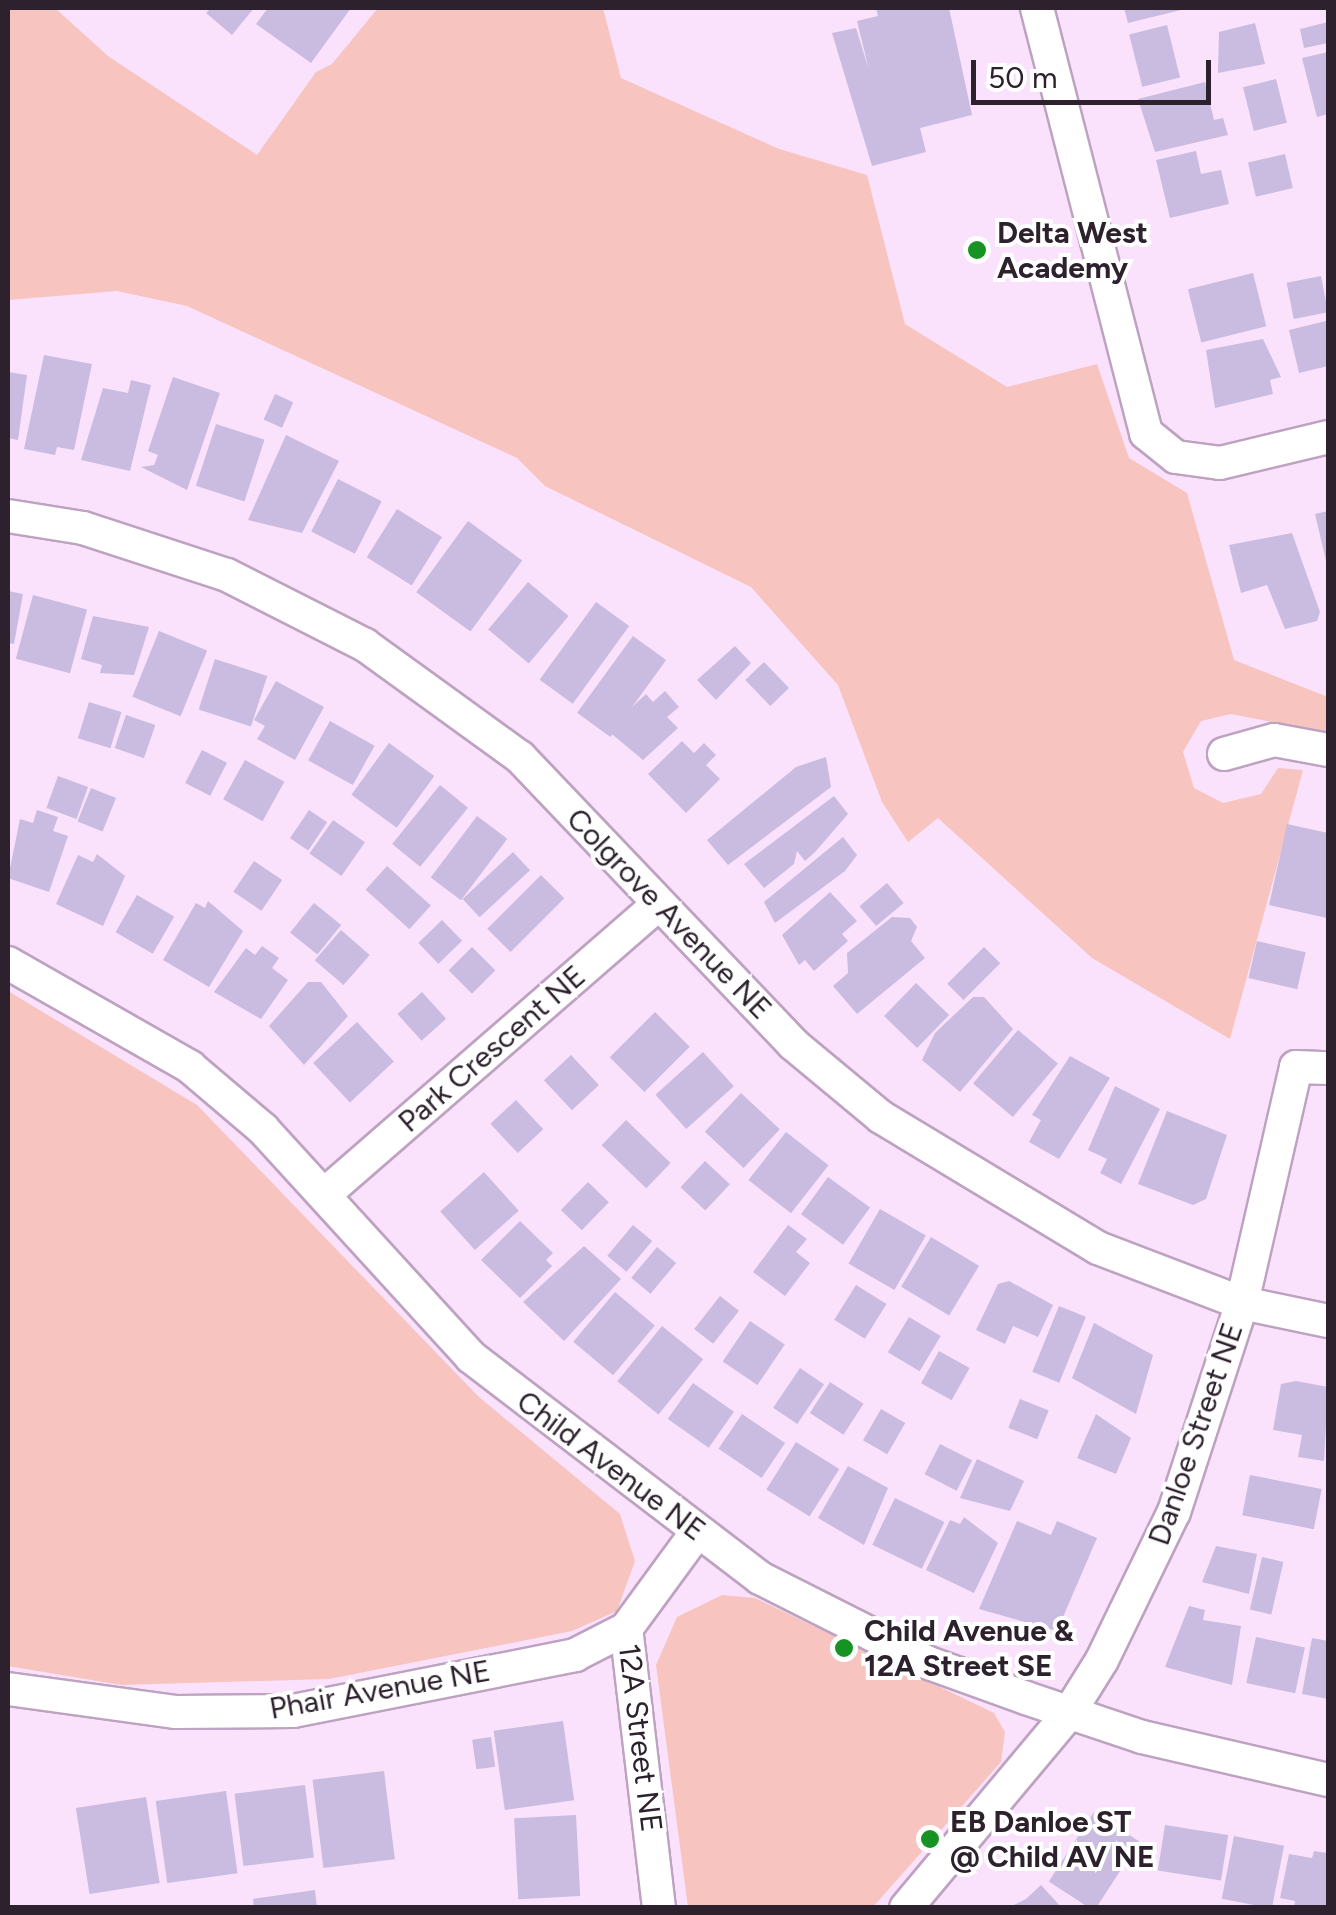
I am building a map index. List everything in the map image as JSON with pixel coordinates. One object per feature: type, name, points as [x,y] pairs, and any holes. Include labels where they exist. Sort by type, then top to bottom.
[{"type":"street","points":[[1037,8],[1133,407],[1161,448],[1220,463],[1328,436]]},
{"type":"street","name":"Colgrove Avenue NE","points":[[8,516],[83,528],[227,575],[365,645],[520,757],[792,1044],[929,1150],[1098,1248],[1242,1302],[1328,1321]]},
{"type":"street","points":[[1224,754],[1274,740],[1328,750]]},
{"type":"street","name":"Park Crescent NE","points":[[325,1194],[659,904]]},
{"type":"street","name":"Child Avenue NE","points":[[8,962],[190,1068],[325,1194],[471,1357],[697,1532],[812,1608],[926,1662],[1069,1714],[1328,1780]]},
{"type":"street","name":"Danloe Street NE","points":[[906,1908],[1069,1714],[1174,1512],[1312,1068]]},
{"type":"street","name":"12A Street NE","points":[[659,1908],[626,1629],[697,1532]]},
{"type":"street","name":"Phair Avenue NE","points":[[8,1689],[176,1712],[292,1711],[575,1655],[626,1629]]},
{"type":"shaded area","points":[[8,8],[55,8],[108,56],[257,155],[316,72],[332,64],[378,8],[603,8],[621,78],[779,149],[867,175],[905,324],[1007,387],[1097,364],[1129,458],[1187,493],[1234,660],[1328,697],[1328,733],[1231,714],[1201,721],[1183,752],[1194,788],[1223,803],[1261,794],[1278,768],[1303,770],[1230,1039],[1092,958],[938,818],[908,842],[882,802],[838,685],[751,587],[545,486],[517,458],[187,306],[117,291],[8,300]]},
{"type":"shaded area","points":[[8,991],[197,1105],[479,1397],[620,1514],[635,1561],[617,1611],[572,1631],[329,1679],[121,1685],[8,1666]]},
{"type":"shaded area","points":[[722,1595],[755,1598],[994,1713],[1005,1732],[1001,1762],[873,1907],[688,1907],[656,1665],[677,1617]]},
{"type":"building","points":[[211,8],[254,8],[232,35],[206,13]]},
{"type":"building","points":[[268,8],[351,8],[311,63],[256,24]]},
{"type":"building","points":[[876,8],[949,8],[972,115],[920,128],[926,152],[872,166],[832,33],[856,28],[869,70],[857,21],[878,16]]},
{"type":"building","points":[[1124,8],[1185,8],[1185,9],[1128,23]]},
{"type":"building","points":[[1328,22],[1328,43],[1304,48],[1300,29]]},
{"type":"building","points":[[1255,23],[1265,64],[1218,73],[1219,32]]},
{"type":"building","points":[[1167,25],[1180,77],[1142,87],[1129,34]]},
{"type":"building","points":[[1328,52],[1328,114],[1317,117],[1302,58]]},
{"type":"building","points":[[1276,79],[1287,123],[1254,131],[1243,87]]},
{"type":"building","points":[[1205,82],[1214,120],[1223,118],[1228,135],[1155,152],[1138,99]]},
{"type":"building","points":[[1196,151],[1201,174],[1221,170],[1229,204],[1170,218],[1156,160]]},
{"type":"building","points":[[1285,154],[1293,188],[1256,197],[1248,163]]},
{"type":"building","points":[[1253,273],[1266,326],[1201,343],[1188,289]]},
{"type":"building","points":[[1321,276],[1328,312],[1294,319],[1287,283]]},
{"type":"building","points":[[1326,321],[1328,366],[1299,373],[1289,330]]},
{"type":"building","points":[[1263,339],[1281,377],[1270,380],[1273,394],[1215,408],[1206,350]]},
{"type":"building","points":[[44,355],[92,364],[74,450],[57,447],[55,455],[24,449]]},
{"type":"building","points":[[8,372],[27,375],[18,440],[8,438]]},
{"type":"building","points":[[173,377],[220,393],[187,490],[141,467],[154,465],[158,455],[148,451]]},
{"type":"building","points":[[131,380],[151,385],[130,471],[81,460],[103,388],[128,393]]},
{"type":"building","points":[[275,394],[293,402],[282,428],[264,420]]},
{"type":"building","points":[[216,424],[265,440],[244,502],[196,486]]},
{"type":"building","points":[[286,435],[339,461],[302,533],[248,520]]},
{"type":"building","points":[[338,479],[382,501],[355,554],[311,532]]},
{"type":"building","points":[[397,509],[442,537],[412,585],[367,557]]},
{"type":"building","points":[[1328,511],[1328,564],[1327,565],[1315,514]]},
{"type":"building","points":[[468,521],[522,560],[470,632],[416,592]]},
{"type":"building","points":[[1292,533],[1320,612],[1317,621],[1285,629],[1267,585],[1241,593],[1229,545]]},
{"type":"building","points":[[528,582],[569,616],[529,664],[488,629]]},
{"type":"building","points":[[8,591],[23,594],[14,644],[8,643]]},
{"type":"building","points":[[33,595],[87,609],[70,673],[16,659]]},
{"type":"building","points":[[596,602],[629,626],[573,704],[540,680]]},
{"type":"building","points":[[93,616],[149,627],[134,675],[100,673],[102,665],[81,659]]},
{"type":"building","points":[[159,631],[207,650],[181,716],[132,697]]},
{"type":"building","points":[[633,636],[666,660],[610,737],[577,713]]},
{"type":"building","points":[[735,646],[751,663],[716,700],[697,680]]},
{"type":"building","points":[[215,659],[267,676],[251,726],[199,709]]},
{"type":"building","points":[[764,662],[789,688],[770,706],[745,680]]},
{"type":"building","points":[[276,681],[324,707],[295,760],[257,739],[265,726],[254,720]]},
{"type":"building","points":[[665,691],[679,707],[667,717],[678,728],[643,760],[607,730],[646,694],[653,702]]},
{"type":"building","points":[[89,702],[122,712],[110,748],[78,738]]},
{"type":"building","points":[[126,715],[155,725],[144,758],[115,748]]},
{"type":"building","points":[[330,721],[375,746],[353,785],[308,760]]},
{"type":"building","points":[[682,741],[694,753],[704,743],[716,755],[706,765],[720,779],[686,813],[648,774]]},
{"type":"building","points":[[389,743],[434,776],[397,828],[351,795]]},
{"type":"building","points":[[202,750],[227,763],[210,796],[185,783]]},
{"type":"building","points":[[826,757],[831,787],[728,865],[707,840],[796,767]]},
{"type":"building","points":[[245,760],[284,782],[263,821],[223,799]]},
{"type":"building","points":[[58,776],[88,787],[76,819],[46,808]]},
{"type":"building","points":[[440,785],[468,808],[420,867],[392,844]]},
{"type":"building","points":[[91,788],[116,798],[103,831],[78,821]]},
{"type":"building","points":[[834,796],[848,814],[805,861],[797,851],[794,864],[764,888],[744,864]]},
{"type":"building","points":[[37,810],[58,817],[53,831],[68,836],[49,892],[8,878],[20,819],[33,823]]},
{"type":"building","points":[[309,810],[327,822],[308,850],[290,838]]},
{"type":"building","points":[[477,816],[507,839],[461,900],[431,877]]},
{"type":"building","points":[[333,820],[365,842],[341,876],[309,854]]},
{"type":"building","points":[[1287,824],[1328,833],[1327,918],[1269,905]]},
{"type":"building","points":[[843,837],[857,855],[845,871],[775,923],[764,902]]},
{"type":"building","points":[[513,852],[530,870],[480,917],[463,899]]},
{"type":"building","points":[[97,854],[125,876],[103,926],[56,904],[78,855],[93,862]]},
{"type":"building","points":[[254,861],[282,880],[261,911],[233,892]]},
{"type":"building","points":[[387,866],[431,905],[409,929],[366,890]]},
{"type":"building","points":[[541,875],[564,898],[511,952],[487,929]]},
{"type":"building","points":[[887,883],[904,903],[876,926],[859,906]]},
{"type":"building","points":[[830,892],[857,921],[842,934],[848,941],[814,971],[805,960],[799,965],[782,935]]},
{"type":"building","points":[[137,895],[174,916],[153,954],[116,932]]},
{"type":"building","points":[[208,901],[243,931],[209,987],[163,960],[196,903],[205,908]]},
{"type":"building","points":[[314,903],[341,925],[317,955],[290,933]]},
{"type":"building","points":[[892,917],[910,918],[917,927],[911,941],[925,958],[857,1014],[833,986],[848,973],[847,953]]},
{"type":"building","points":[[442,920],[462,941],[438,964],[418,943]]},
{"type":"building","points":[[341,930],[370,955],[343,985],[315,960]]},
{"type":"building","points":[[1257,941],[1306,952],[1297,989],[1248,978]]},
{"type":"building","points":[[262,946],[279,958],[272,968],[288,980],[261,1019],[214,992],[246,948],[255,955]]},
{"type":"building","points":[[472,947],[495,970],[472,994],[449,970]]},
{"type":"building","points":[[984,947],[1000,963],[963,1000],[947,984]]},
{"type":"building","points":[[308,982],[321,982],[348,1016],[304,1065],[269,1026]]},
{"type":"building","points":[[916,983],[949,1015],[917,1048],[884,1016]]},
{"type":"building","points":[[422,992],[446,1019],[422,1041],[397,1014]]},
{"type":"building","points":[[973,997],[984,997],[1013,1029],[960,1092],[922,1060],[935,1033]]},
{"type":"building","points":[[655,1012],[690,1047],[644,1092],[610,1057]]},
{"type":"building","points":[[357,1022],[394,1061],[350,1102],[313,1063]]},
{"type":"building","points":[[1018,1030],[1058,1063],[1013,1117],[973,1084]]},
{"type":"building","points":[[703,1052],[734,1086],[686,1129],[655,1095]]},
{"type":"building","points":[[571,1055],[599,1085],[572,1110],[544,1080]]},
{"type":"building","points":[[1070,1056],[1110,1078],[1059,1159],[1029,1142],[1041,1120],[1032,1115]]},
{"type":"building","points":[[1115,1086],[1160,1109],[1121,1184],[1100,1173],[1107,1159],[1088,1150]]},
{"type":"building","points":[[741,1093],[780,1129],[744,1168],[705,1132]]},
{"type":"building","points":[[516,1100],[543,1129],[518,1153],[490,1124]]},
{"type":"building","points":[[1167,1111],[1227,1135],[1206,1199],[1193,1205],[1138,1184]]},
{"type":"building","points":[[626,1120],[671,1163],[646,1188],[602,1145]]},
{"type":"building","points":[[786,1132],[829,1165],[791,1213],[748,1180]]},
{"type":"building","points":[[705,1161],[730,1184],[705,1211],[680,1187]]},
{"type":"building","points":[[484,1172],[519,1211],[475,1250],[440,1211]]},
{"type":"building","points":[[828,1177],[870,1208],[843,1245],[801,1214]]},
{"type":"building","points":[[588,1182],[609,1202],[582,1230],[561,1210]]},
{"type":"building","points":[[880,1209],[926,1236],[894,1290],[848,1264]]},
{"type":"building","points":[[520,1221],[553,1253],[546,1260],[552,1266],[520,1298],[481,1260]]},
{"type":"building","points":[[633,1225],[652,1241],[626,1272],[607,1256]]},
{"type":"building","points":[[788,1225],[807,1239],[796,1252],[810,1263],[785,1296],[753,1272]]},
{"type":"building","points":[[931,1237],[979,1266],[949,1316],[901,1287]]},
{"type":"building","points":[[584,1246],[621,1279],[564,1341],[523,1302]]},
{"type":"building","points":[[657,1247],[676,1263],[650,1294],[631,1278]]},
{"type":"building","points":[[1009,1281],[1053,1305],[1038,1337],[1013,1326],[1005,1344],[976,1330],[998,1284]]},
{"type":"building","points":[[856,1285],[887,1304],[865,1339],[834,1320]]},
{"type":"building","points":[[615,1292],[655,1325],[613,1375],[573,1342]]},
{"type":"building","points":[[720,1296],[739,1311],[713,1344],[694,1329]]},
{"type":"building","points":[[1059,1306],[1086,1317],[1059,1383],[1032,1372]]},
{"type":"building","points":[[909,1317],[941,1336],[920,1371],[888,1352]]},
{"type":"building","points":[[750,1321],[785,1344],[757,1385],[723,1362]]},
{"type":"building","points":[[1094,1323],[1153,1355],[1136,1414],[1072,1378]]},
{"type":"building","points":[[662,1326],[703,1359],[659,1415],[617,1381]]},
{"type":"building","points":[[939,1351],[970,1368],[952,1400],[921,1383]]},
{"type":"building","points":[[800,1368],[824,1384],[797,1424],[773,1408]]},
{"type":"building","points":[[1296,1381],[1328,1387],[1324,1461],[1298,1457],[1302,1435],[1273,1430],[1281,1384]]},
{"type":"building","points":[[830,1382],[864,1404],[843,1435],[810,1413]]},
{"type":"building","points":[[693,1383],[734,1412],[709,1448],[668,1419]]},
{"type":"building","points":[[1020,1399],[1049,1411],[1037,1439],[1008,1428]]},
{"type":"building","points":[[881,1409],[905,1423],[887,1454],[863,1440]]},
{"type":"building","points":[[742,1414],[785,1443],[762,1478],[719,1449]]},
{"type":"building","points":[[1096,1414],[1131,1438],[1116,1474],[1077,1458]]},
{"type":"building","points":[[796,1442],[839,1469],[810,1517],[766,1489]]},
{"type":"building","points":[[940,1444],[972,1460],[957,1491],[925,1474]]},
{"type":"building","points":[[977,1459],[1024,1481],[1010,1511],[960,1498]]},
{"type":"building","points":[[848,1466],[888,1488],[864,1545],[818,1518]]},
{"type":"building","points":[[1250,1475],[1322,1489],[1314,1529],[1242,1515]]},
{"type":"building","points":[[895,1498],[944,1522],[922,1569],[872,1545]]},
{"type":"building","points":[[964,1517],[998,1543],[974,1593],[926,1570],[950,1520],[960,1524]]},
{"type":"building","points":[[1017,1521],[1051,1535],[1057,1521],[1097,1538],[1057,1631],[979,1609]]},
{"type":"building","points":[[1216,1546],[1257,1554],[1249,1594],[1202,1582]]},
{"type":"building","points":[[1262,1557],[1283,1562],[1271,1615],[1250,1610]]},
{"type":"building","points":[[1189,1606],[1205,1610],[1203,1620],[1241,1626],[1232,1685],[1165,1667]]},
{"type":"building","points":[[1256,1637],[1305,1647],[1295,1693],[1246,1683]]},
{"type":"building","points":[[1312,1638],[1328,1641],[1328,1699],[1302,1694]]},
{"type":"building","points":[[563,1721],[574,1800],[505,1810],[494,1731]]},
{"type":"building","points":[[491,1737],[495,1767],[476,1769],[472,1740]]},
{"type":"building","points":[[384,1771],[395,1859],[323,1868],[313,1780]]},
{"type":"building","points":[[305,1785],[314,1857],[243,1866],[235,1794]]},
{"type":"building","points":[[226,1791],[238,1873],[167,1883],[156,1801]]},
{"type":"building","points":[[146,1797],[160,1883],[89,1894],[76,1808]]},
{"type":"building","points":[[1094,1812],[1139,1841],[1096,1908],[1089,1908],[1049,1882]]},
{"type":"building","points":[[576,1815],[580,1896],[518,1899],[514,1818]]},
{"type":"building","points":[[1165,1825],[1228,1835],[1221,1880],[1158,1870]]},
{"type":"building","points":[[1234,1836],[1284,1846],[1272,1908],[1222,1899]]},
{"type":"building","points":[[1314,1851],[1328,1853],[1328,1908],[1294,1908],[1295,1901],[1280,1898],[1289,1854],[1312,1858]]},
{"type":"building","points":[[1041,1885],[1062,1908],[1008,1908],[1026,1899]]},
{"type":"building","points":[[315,1890],[317,1908],[254,1908],[253,1899]]},
{"type":"place","name":"Delta West Academy","points":[[977,250]]},
{"type":"place","name":"Child Avenue & 12A Street SE","points":[[844,1648]]},
{"type":"place","name":"EB Danloe ST @ Child AV NE","points":[[930,1839]]}]
